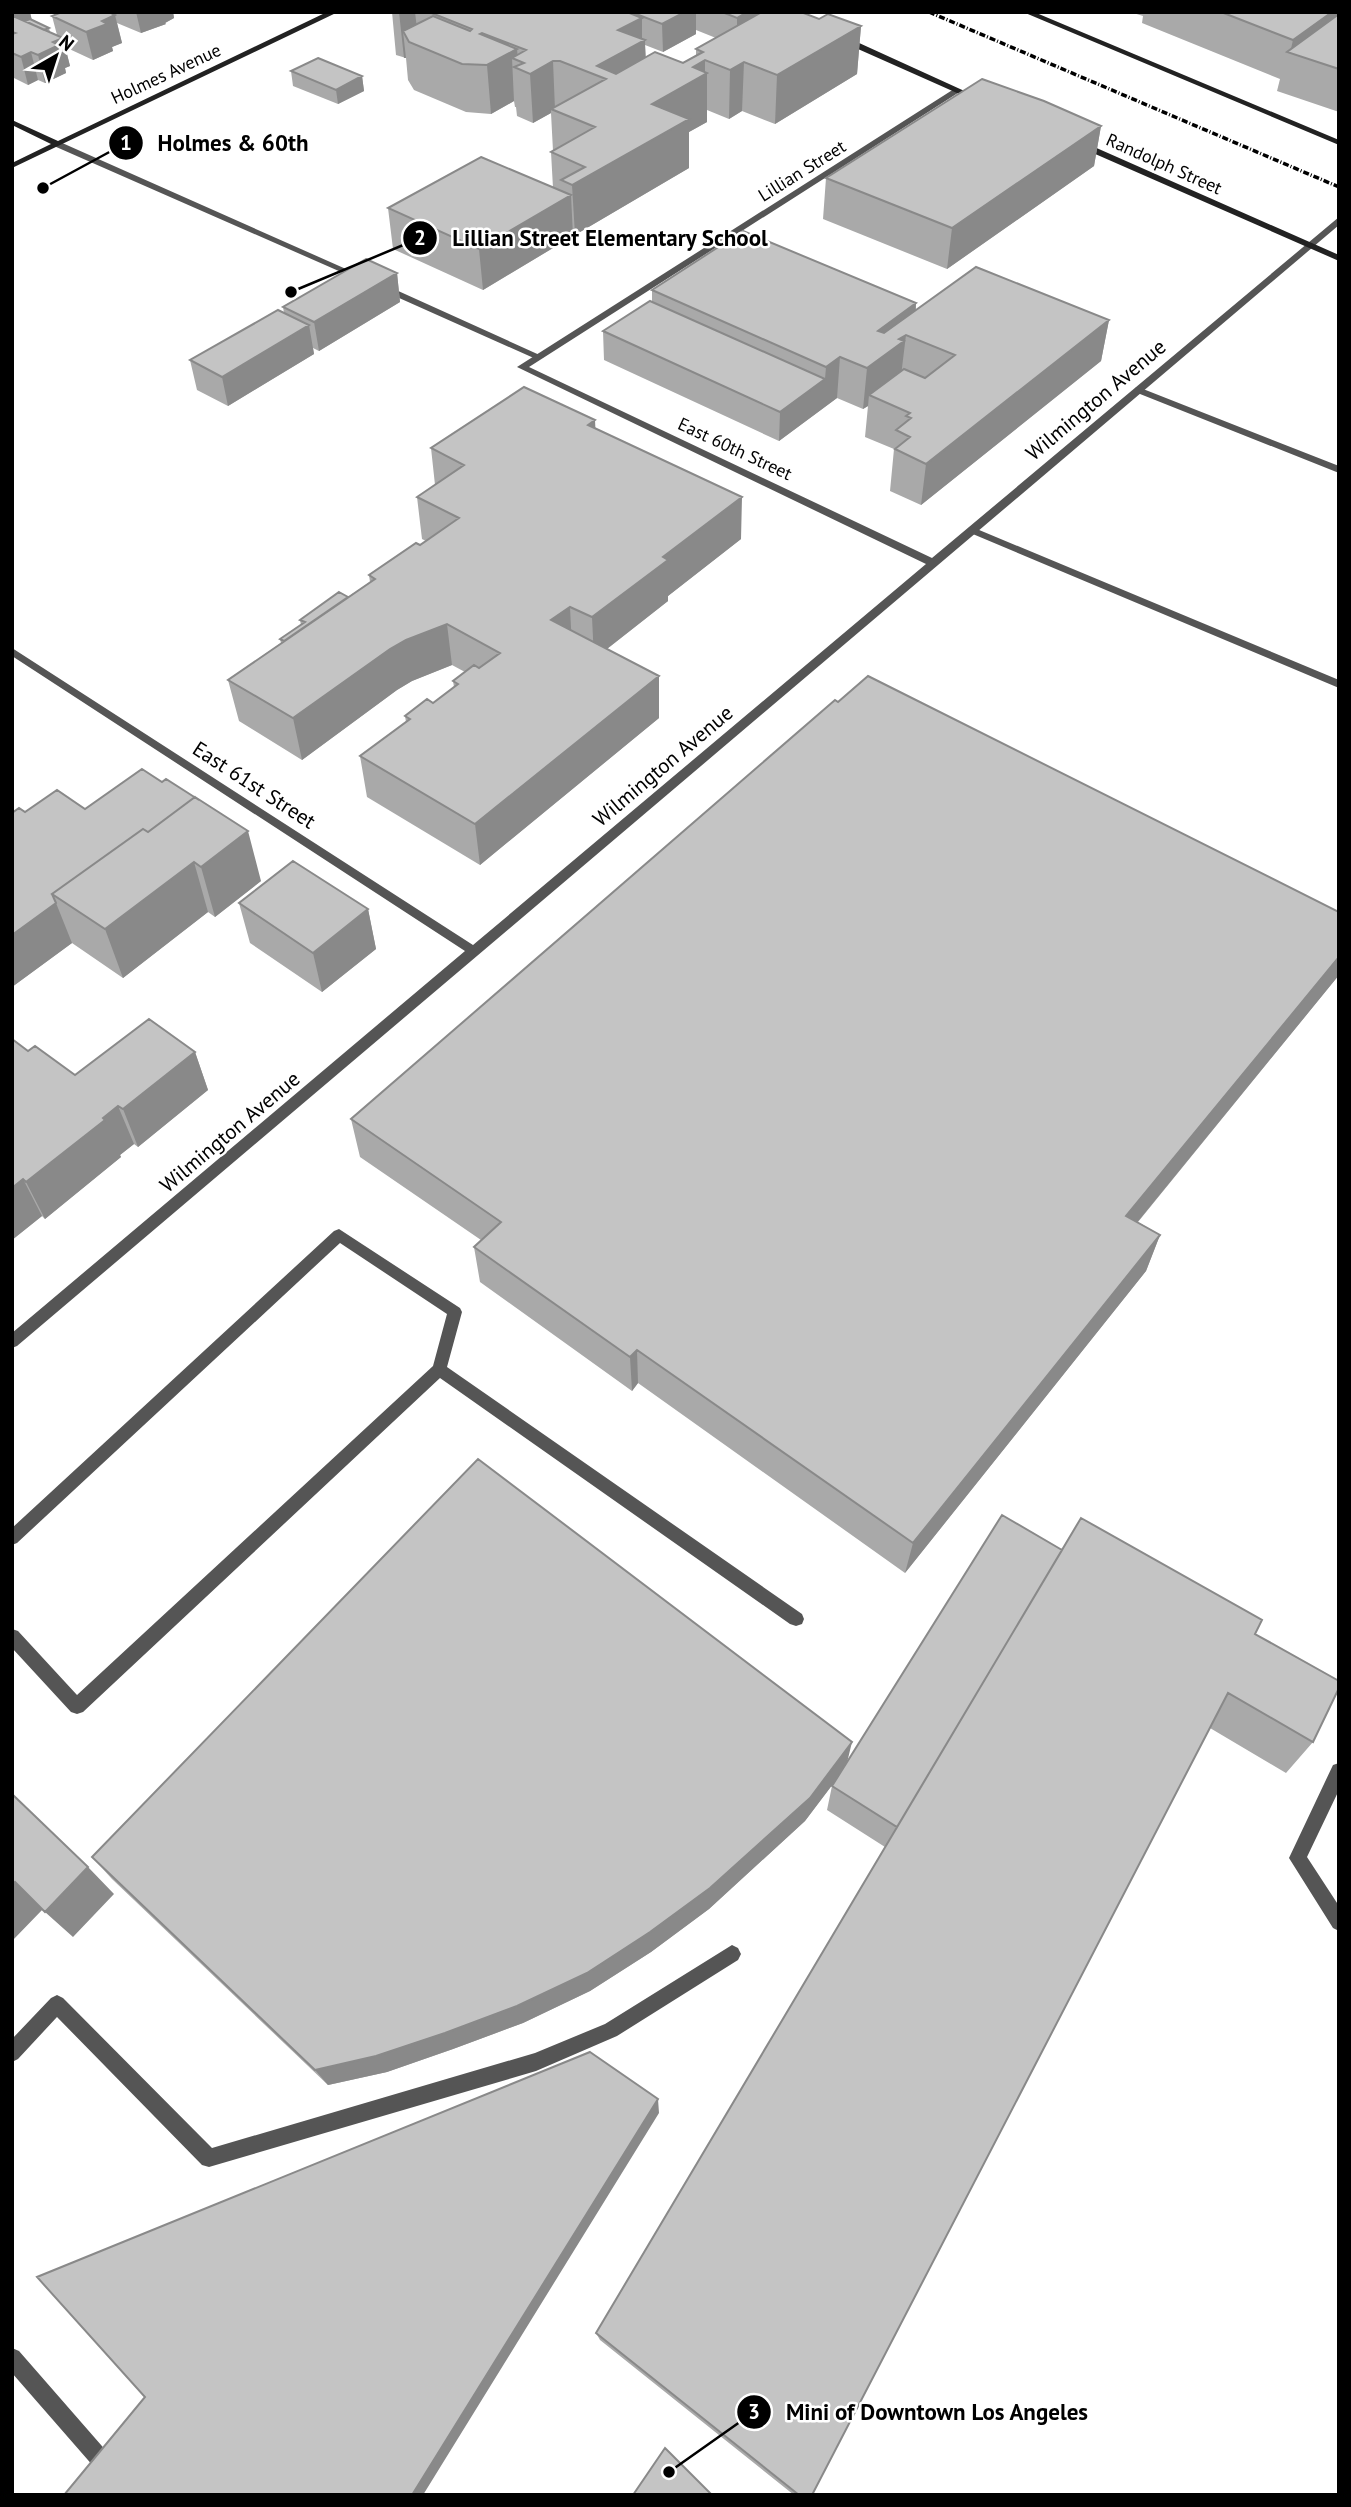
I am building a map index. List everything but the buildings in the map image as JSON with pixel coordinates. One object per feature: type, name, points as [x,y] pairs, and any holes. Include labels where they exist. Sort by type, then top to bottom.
[{"type":"street","name":"Holmes Avenue","points":[[12,166],[334,12]]},
{"type":"street","points":[[1027,12],[1339,143]]},
{"type":"street","points":[[834,35],[982,102]]},
{"type":"street","name":"Lillian Street","points":[[522,367],[957,91]]},
{"type":"street","points":[[12,122],[539,357]]},
{"type":"street","name":"Randolph Street","points":[[1070,140],[1339,258]]},
{"type":"street","name":"Wilmington Avenue","points":[[12,1342],[1339,220]]},
{"type":"street","name":"East 60th Street","points":[[522,367],[933,563]]},
{"type":"street","points":[[1138,390],[1339,470]]},
{"type":"street","points":[[972,530],[1339,684]]},
{"type":"street","name":"East 61st Street","points":[[12,651],[474,951]]},
{"type":"street","points":[[12,1538],[339,1235],[456,1312],[439,1369],[77,1706],[12,1636]]},
{"type":"street","points":[[439,1369],[796,1619]]},
{"type":"street","points":[[1339,1771],[1298,1858],[1339,1922]]},
{"type":"street","points":[[12,2053],[58,2004],[209,2158],[536,2062],[611,2030],[732,1954]]},
{"type":"street","points":[[12,2358],[111,2470]]},
{"type":"railway","points":[[929,12],[1339,187]]},
{"type":"place","name":"Holmes & 60th","points":[[43,188]]},
{"type":"place","name":"Lillian Street Elementary School","points":[[291,292]]},
{"type":"place","name":"Mini of Downtown Los Angeles","points":[[669,2472]]}]
